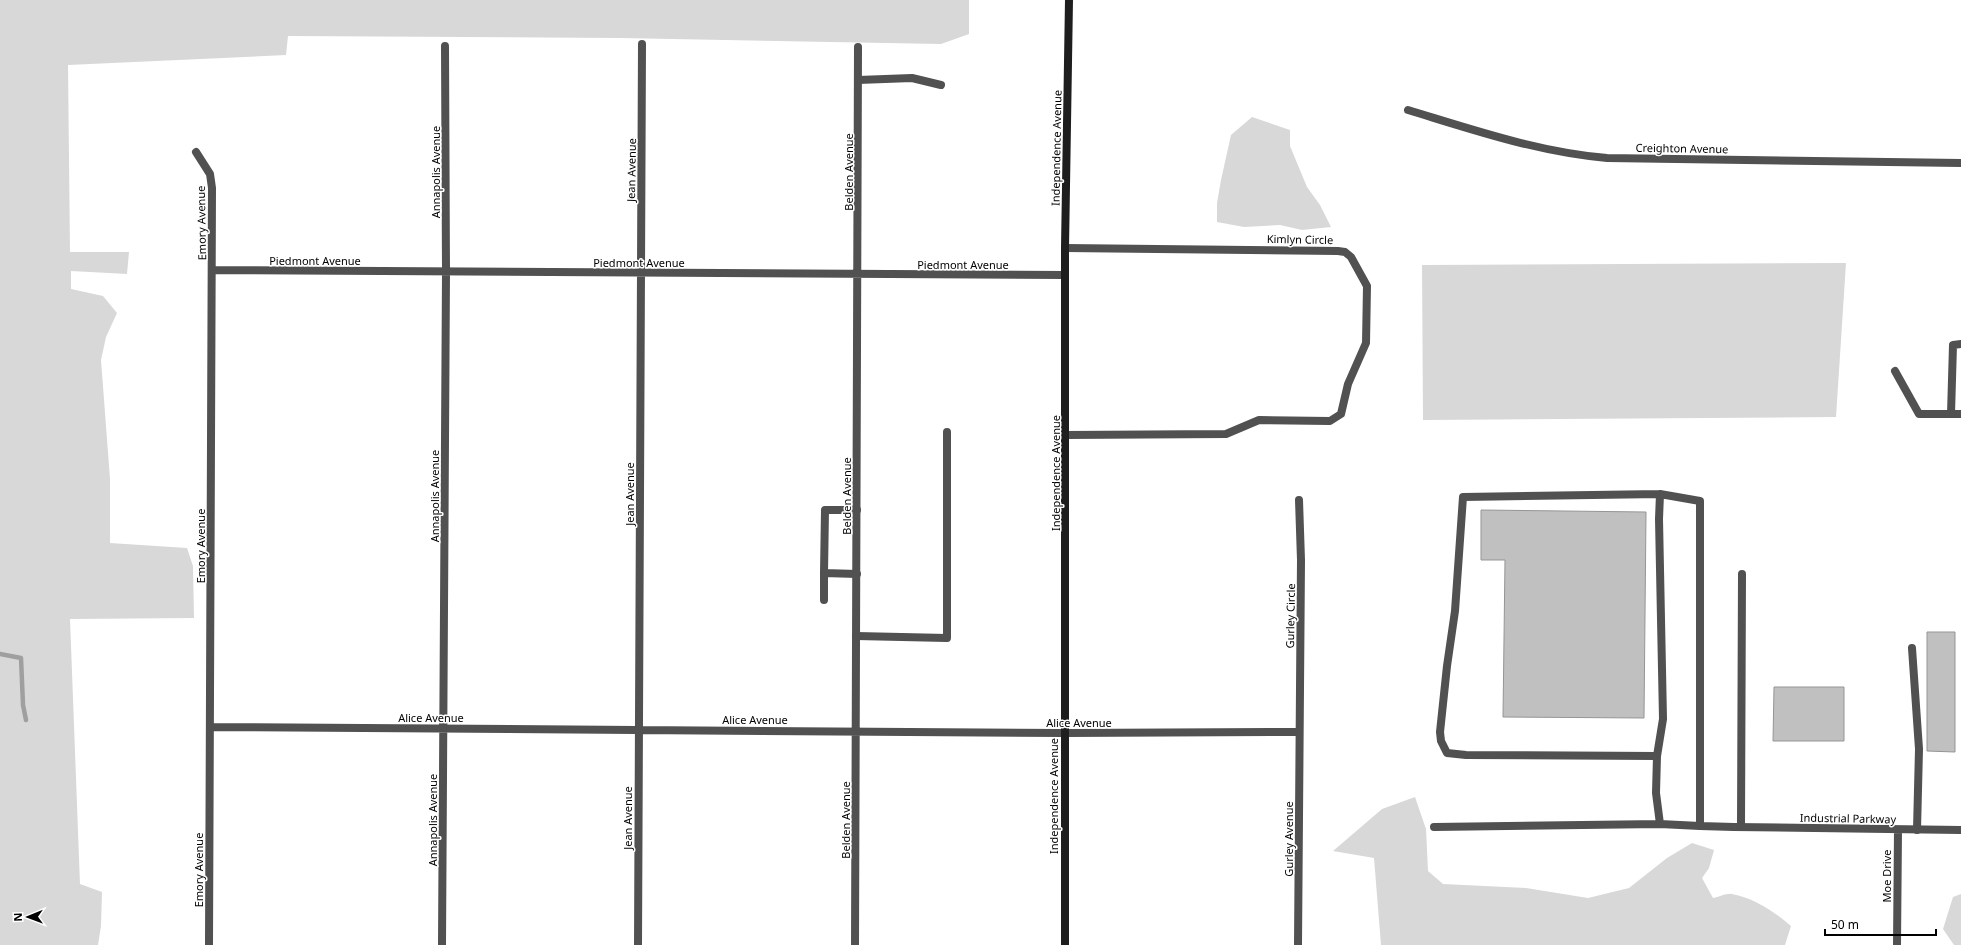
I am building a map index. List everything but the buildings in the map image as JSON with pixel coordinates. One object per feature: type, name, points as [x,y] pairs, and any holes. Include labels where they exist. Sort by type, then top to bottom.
[{"type":"street","name":"Independence Avenue","points":[[1064,945],[1064,733],[1066,677],[1065,248],[1069,0]]},
{"type":"street","name":"Jean Avenue","points":[[638,945],[642,44]]},
{"type":"street","name":"Annapolis Avenue","points":[[442,945],[446,272],[445,46]]},
{"type":"street","name":"Belden Avenue","points":[[855,945],[855,730],[859,274],[858,47]]},
{"type":"street","points":[[858,80],[912,78],[941,85]]},
{"type":"street","name":"Creighton Avenue","points":[[1408,110],[1538,148],[1579,156],[1607,158],[1961,163]]},
{"type":"street","name":"Emory Avenue","points":[[196,152],[210,174],[213,270],[209,945]]},
{"type":"street","name":"Kimlyn Circle","points":[[1065,248],[1338,251],[1345,252],[1350,257],[1367,286],[1366,343],[1348,384],[1341,414],[1330,421],[1259,420],[1226,434],[1066,435]]},
{"type":"street","name":"Piedmont Avenue","points":[[213,270],[1065,276]]},
{"type":"street","points":[[1951,414],[1952,345],[1961,344]]},
{"type":"street","points":[[1894,371],[1920,414],[1961,414]]},
{"type":"street","points":[[856,636],[947,638],[948,432]]},
{"type":"street","points":[[1657,756],[1466,755],[1447,753],[1441,741],[1440,732],[1455,611],[1463,497],[1660,494],[1700,501],[1701,662],[1698,805],[1700,826]]},
{"type":"street","points":[[1660,494],[1658,519],[1663,719],[1657,756],[1656,793],[1660,824]]},
{"type":"street","name":"Gurley Circle","points":[[1299,732],[1301,560],[1300,500]]},
{"type":"street","points":[[824,600],[825,510],[857,510]]},
{"type":"street","points":[[824,573],[857,574]]},
{"type":"street","points":[[1738,827],[1742,574]]},
{"type":"street","points":[[1912,648],[1919,749],[1917,830]]},
{"type":"street","name":"Alice Avenue","points":[[210,727],[855,730],[1064,733],[1299,732]]},
{"type":"street","name":"Gurley Avenue","points":[[1298,945],[1299,732]]},
{"type":"street","name":"Industrial Parkway","points":[[1434,827],[1660,824],[1738,827],[1961,830]]},
{"type":"street","name":"Moe Drive","points":[[1897,945],[1898,830]]},
{"type":"shaded area","points":[[0,0],[969,0],[969,34],[941,44],[620,38],[288,36],[286,55],[68,65],[70,252],[129,252],[127,274],[71,271],[71,289],[103,296],[117,313],[106,337],[101,360],[110,479],[110,543],[187,548],[193,566],[194,618],[70,619],[80,884],[102,892],[101,926],[98,945],[0,945]]},
{"type":"shaded area","points":[[1252,117],[1290,130],[1290,146],[1307,187],[1320,205],[1331,227],[1302,230],[1280,225],[1244,227],[1217,222],[1217,203],[1231,135]]},
{"type":"shaded area","points":[[1846,263],[1836,417],[1423,420],[1422,265]]},
{"type":"shaded area","points":[[1415,797],[1426,829],[1428,871],[1443,884],[1526,888],[1588,898],[1629,888],[1667,858],[1692,843],[1714,850],[1709,868],[1702,878],[1713,898],[1732,894],[1756,902],[1771,911],[1791,926],[1785,945],[1381,945],[1374,858],[1333,851],[1382,809]]},
{"type":"shaded area","points":[[1961,894],[1961,945],[1954,945],[1943,929],[1953,897]]},
{"type":"waterway","points":[[0,654],[21,658],[23,705],[26,720]]}]
